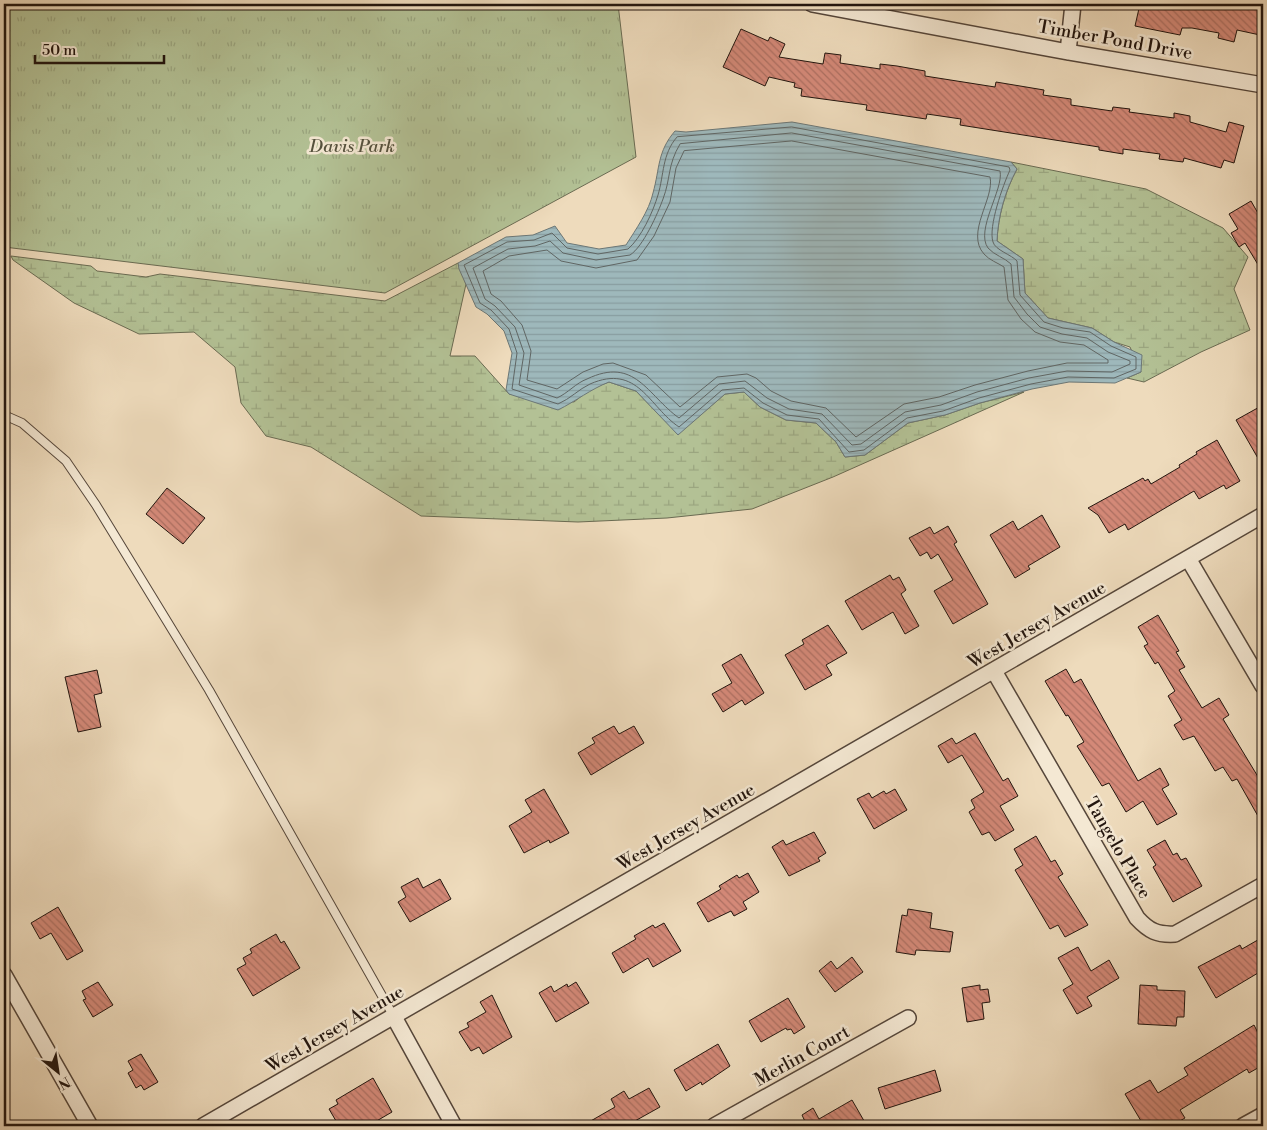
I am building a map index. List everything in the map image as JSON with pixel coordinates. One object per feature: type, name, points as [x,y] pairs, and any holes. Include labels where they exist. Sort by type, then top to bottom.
[{"type":"street","name":"Timber Pond Drive","points":[[812,4],[1068,52],[1263,85]]},
{"type":"street","points":[[1068,52],[1073,4]]},
{"type":"street","name":"West Jersey Avenue","points":[[202,1126],[1189,560],[1263,515]]},
{"type":"street","points":[[1189,560],[1263,686]]},
{"type":"street","name":"Tangelo Place","points":[[994,671],[1137,918],[1148,929],[1160,935],[1175,934],[1263,885]]},
{"type":"street","points":[[4,975],[90,1126]]},
{"type":"street","points":[[394,1017],[454,1126]]},
{"type":"street","name":"Merlin Court","points":[[714,1126],[908,1018]]},
{"type":"street","points":[[1243,1126],[1263,1115]]},
{"type":"lane","points":[[4,415],[22,423],[66,462],[96,505],[209,690],[394,1017]]},
{"type":"green space","name":"Davis Park","points":[[4,4],[618,4],[636,157],[385,293],[4,247]]},
{"type":"green space","points":[[1011,162],[1146,189],[1223,228],[1248,257],[1234,289],[1250,330],[1201,352],[1144,382],[1127,378],[1141,372],[1130,347],[1114,342],[1092,328],[1048,318],[1025,293],[1023,259],[997,241],[1003,204],[1017,169]]},
{"type":"green space","points":[[11,256],[91,266],[97,271],[146,277],[160,274],[385,301],[458,263],[466,284],[450,356],[475,356],[509,394],[574,402],[590,389],[609,382],[636,391],[678,434],[725,394],[744,392],[760,407],[786,420],[816,423],[836,442],[845,457],[865,455],[908,423],[945,415],[980,403],[1024,392],[833,477],[752,509],[667,518],[578,522],[421,516],[311,447],[266,436],[241,403],[235,367],[194,332],[139,334],[74,303],[13,260]]},
{"type":"water","points":[[792,122],[1011,162],[1017,169],[1003,204],[997,241],[1023,259],[1025,293],[1048,318],[1092,328],[1114,342],[1142,355],[1141,372],[1115,383],[1069,382],[1032,389],[945,415],[908,423],[865,455],[845,457],[836,442],[816,423],[786,420],[760,407],[744,392],[725,394],[678,435],[636,391],[609,382],[558,410],[509,394],[506,390],[512,353],[504,331],[487,314],[476,307],[458,263],[506,237],[533,235],[555,226],[567,243],[599,249],[626,245],[642,220],[653,193],[662,153],[675,131],[686,132]]},
{"type":"building","points":[[1140,4],[1198,4],[1224,9],[1225,4],[1255,4],[1255,6],[1263,7],[1260,35],[1237,30],[1234,42],[1218,38],[1219,33],[1192,28],[1182,28],[1180,35],[1135,26]]},
{"type":"building","points":[[741,29],[768,41],[770,37],[785,44],[779,57],[823,64],[825,53],[841,55],[840,63],[880,69],[880,64],[897,66],[925,71],[925,76],[995,87],[996,82],[1044,90],[1043,95],[1071,99],[1071,105],[1112,111],[1113,107],[1130,109],[1129,112],[1174,118],[1174,113],[1190,116],[1190,122],[1226,132],[1229,122],[1244,126],[1234,163],[1224,160],[1221,168],[1184,158],[1183,162],[1159,159],[1160,154],[1123,149],[1123,154],[1099,150],[1099,147],[960,125],[961,119],[927,114],[926,119],[866,110],[867,105],[801,96],[802,89],[794,87],[795,83],[769,77],[765,86],[723,67]]},
{"type":"building","points":[[1251,201],[1263,222],[1263,273],[1245,243],[1239,247],[1231,233],[1238,229],[1229,214]]},
{"type":"building","points":[[1263,405],[1263,467],[1236,420]]},
{"type":"building","points":[[1217,440],[1240,481],[1226,489],[1224,485],[1199,499],[1194,491],[1128,530],[1125,524],[1109,533],[1098,515],[1088,508],[1143,478],[1145,481],[1148,479],[1151,484],[1180,467],[1179,465],[1197,454],[1196,452]]},
{"type":"building","points":[[167,488],[205,518],[183,544],[146,514]]},
{"type":"building","points":[[1042,515],[1060,547],[1028,566],[1030,569],[1015,578],[990,535],[1013,521],[1018,530]]},
{"type":"building","points":[[948,526],[957,542],[954,544],[988,604],[953,624],[934,591],[953,580],[938,554],[931,559],[927,552],[920,556],[909,538],[930,527],[934,534]]},
{"type":"building","points":[[890,575],[893,580],[899,577],[906,590],[901,594],[919,626],[905,634],[893,612],[862,630],[845,601]]},
{"type":"building","points":[[1158,615],[1179,651],[1176,652],[1185,667],[1179,670],[1202,708],[1219,698],[1229,715],[1223,719],[1263,785],[1263,825],[1237,779],[1232,781],[1223,767],[1215,771],[1194,736],[1183,740],[1174,725],[1182,720],[1168,696],[1175,691],[1158,662],[1155,664],[1144,646],[1148,644],[1138,627]]},
{"type":"building","points":[[828,625],[847,653],[826,665],[832,675],[805,690],[785,655],[804,644],[802,640]]},
{"type":"building","points":[[741,654],[764,693],[745,705],[742,700],[723,712],[712,694],[732,683],[722,665]]},
{"type":"building","points":[[1066,669],[1074,683],[1081,679],[1138,781],[1160,768],[1169,785],[1162,789],[1177,814],[1157,825],[1143,801],[1126,812],[1109,783],[1102,786],[1077,746],[1084,742],[1045,681]]},
{"type":"building","points":[[97,670],[102,693],[94,695],[101,727],[78,732],[65,677]]},
{"type":"building","points":[[614,726],[619,734],[634,726],[644,743],[591,775],[578,753],[595,743],[592,738]]},
{"type":"building","points":[[975,733],[1003,781],[1008,778],[1018,796],[1000,806],[1014,830],[995,841],[989,832],[982,835],[969,812],[975,808],[971,800],[984,792],[962,755],[948,763],[938,746],[952,738],[956,744]]},
{"type":"building","points":[[544,789],[569,833],[550,843],[549,840],[524,853],[509,826],[532,812],[525,800]]},
{"type":"building","points":[[895,789],[907,810],[874,829],[857,799],[869,793],[872,798],[884,791],[886,794]]},
{"type":"building","points":[[814,832],[826,853],[818,858],[820,861],[789,876],[772,847],[783,840],[786,845]]},
{"type":"building","points":[[1036,836],[1051,862],[1055,860],[1063,874],[1058,877],[1088,925],[1065,937],[1058,925],[1050,929],[1015,870],[1023,865],[1014,849]]},
{"type":"building","points":[[1165,840],[1173,855],[1177,853],[1181,860],[1186,858],[1202,886],[1173,902],[1153,867],[1156,865],[1147,850]]},
{"type":"building","points":[[748,873],[759,892],[743,902],[747,909],[734,916],[731,911],[708,922],[697,903],[721,889],[719,886],[737,875],[739,878]]},
{"type":"building","points":[[418,878],[423,888],[440,879],[451,899],[410,922],[398,902],[406,897],[401,887]]},
{"type":"building","points":[[58,907],[83,951],[67,960],[51,933],[40,939],[31,923]]},
{"type":"building","points":[[908,909],[932,913],[930,928],[953,932],[950,952],[916,950],[915,955],[896,952],[902,915],[907,916]]},
{"type":"building","points":[[664,923],[681,951],[653,967],[648,958],[623,973],[612,953],[636,939],[634,936],[653,925],[655,928]]},
{"type":"building","points":[[276,934],[281,943],[284,941],[300,968],[253,996],[237,969],[246,964],[243,958],[252,953],[250,949]]},
{"type":"building","points":[[1263,937],[1263,970],[1216,998],[1198,967],[1240,945],[1242,949]]},
{"type":"building","points":[[1078,947],[1091,971],[1109,960],[1119,978],[1087,997],[1092,1006],[1077,1014],[1063,990],[1073,984],[1058,958]]},
{"type":"building","points":[[852,957],[863,972],[835,992],[819,971],[831,961],[837,969]]},
{"type":"building","points":[[98,982],[113,1005],[93,1017],[83,1000],[86,999],[82,991]]},
{"type":"building","points":[[576,982],[589,1003],[556,1022],[539,993],[551,986],[554,992],[567,984],[568,987]]},
{"type":"building","points":[[980,985],[980,990],[988,989],[990,1002],[982,1003],[984,1019],[967,1022],[962,988]]},
{"type":"building","points":[[1140,985],[1157,986],[1157,990],[1185,991],[1184,1017],[1177,1017],[1176,1026],[1138,1024]]},
{"type":"building","points":[[492,995],[512,1037],[483,1054],[479,1047],[471,1051],[459,1032],[469,1027],[467,1023],[486,1012],[480,1002]]},
{"type":"building","points":[[788,998],[805,1027],[794,1034],[791,1029],[787,1030],[786,1028],[761,1042],[749,1021]]},
{"type":"building","points":[[1254,1025],[1258,1033],[1263,1030],[1263,1065],[1249,1073],[1247,1069],[1180,1110],[1185,1118],[1171,1126],[1144,1126],[1125,1094],[1150,1080],[1158,1093],[1188,1075],[1184,1068]]},
{"type":"building","points":[[718,1044],[730,1066],[702,1085],[701,1082],[686,1091],[674,1070]]},
{"type":"building","points":[[141,1054],[158,1082],[144,1090],[141,1085],[136,1088],[128,1073],[133,1070],[128,1061]]},
{"type":"building","points":[[935,1070],[941,1091],[885,1109],[878,1088]]},
{"type":"building","points":[[373,1078],[392,1112],[368,1126],[339,1126],[329,1109],[338,1104],[336,1100]]},
{"type":"building","points":[[649,1088],[660,1107],[626,1126],[582,1126],[615,1107],[611,1099],[624,1091],[629,1099]]},
{"type":"building","points":[[852,1100],[867,1126],[807,1126],[802,1115],[813,1108],[819,1119]]}]
